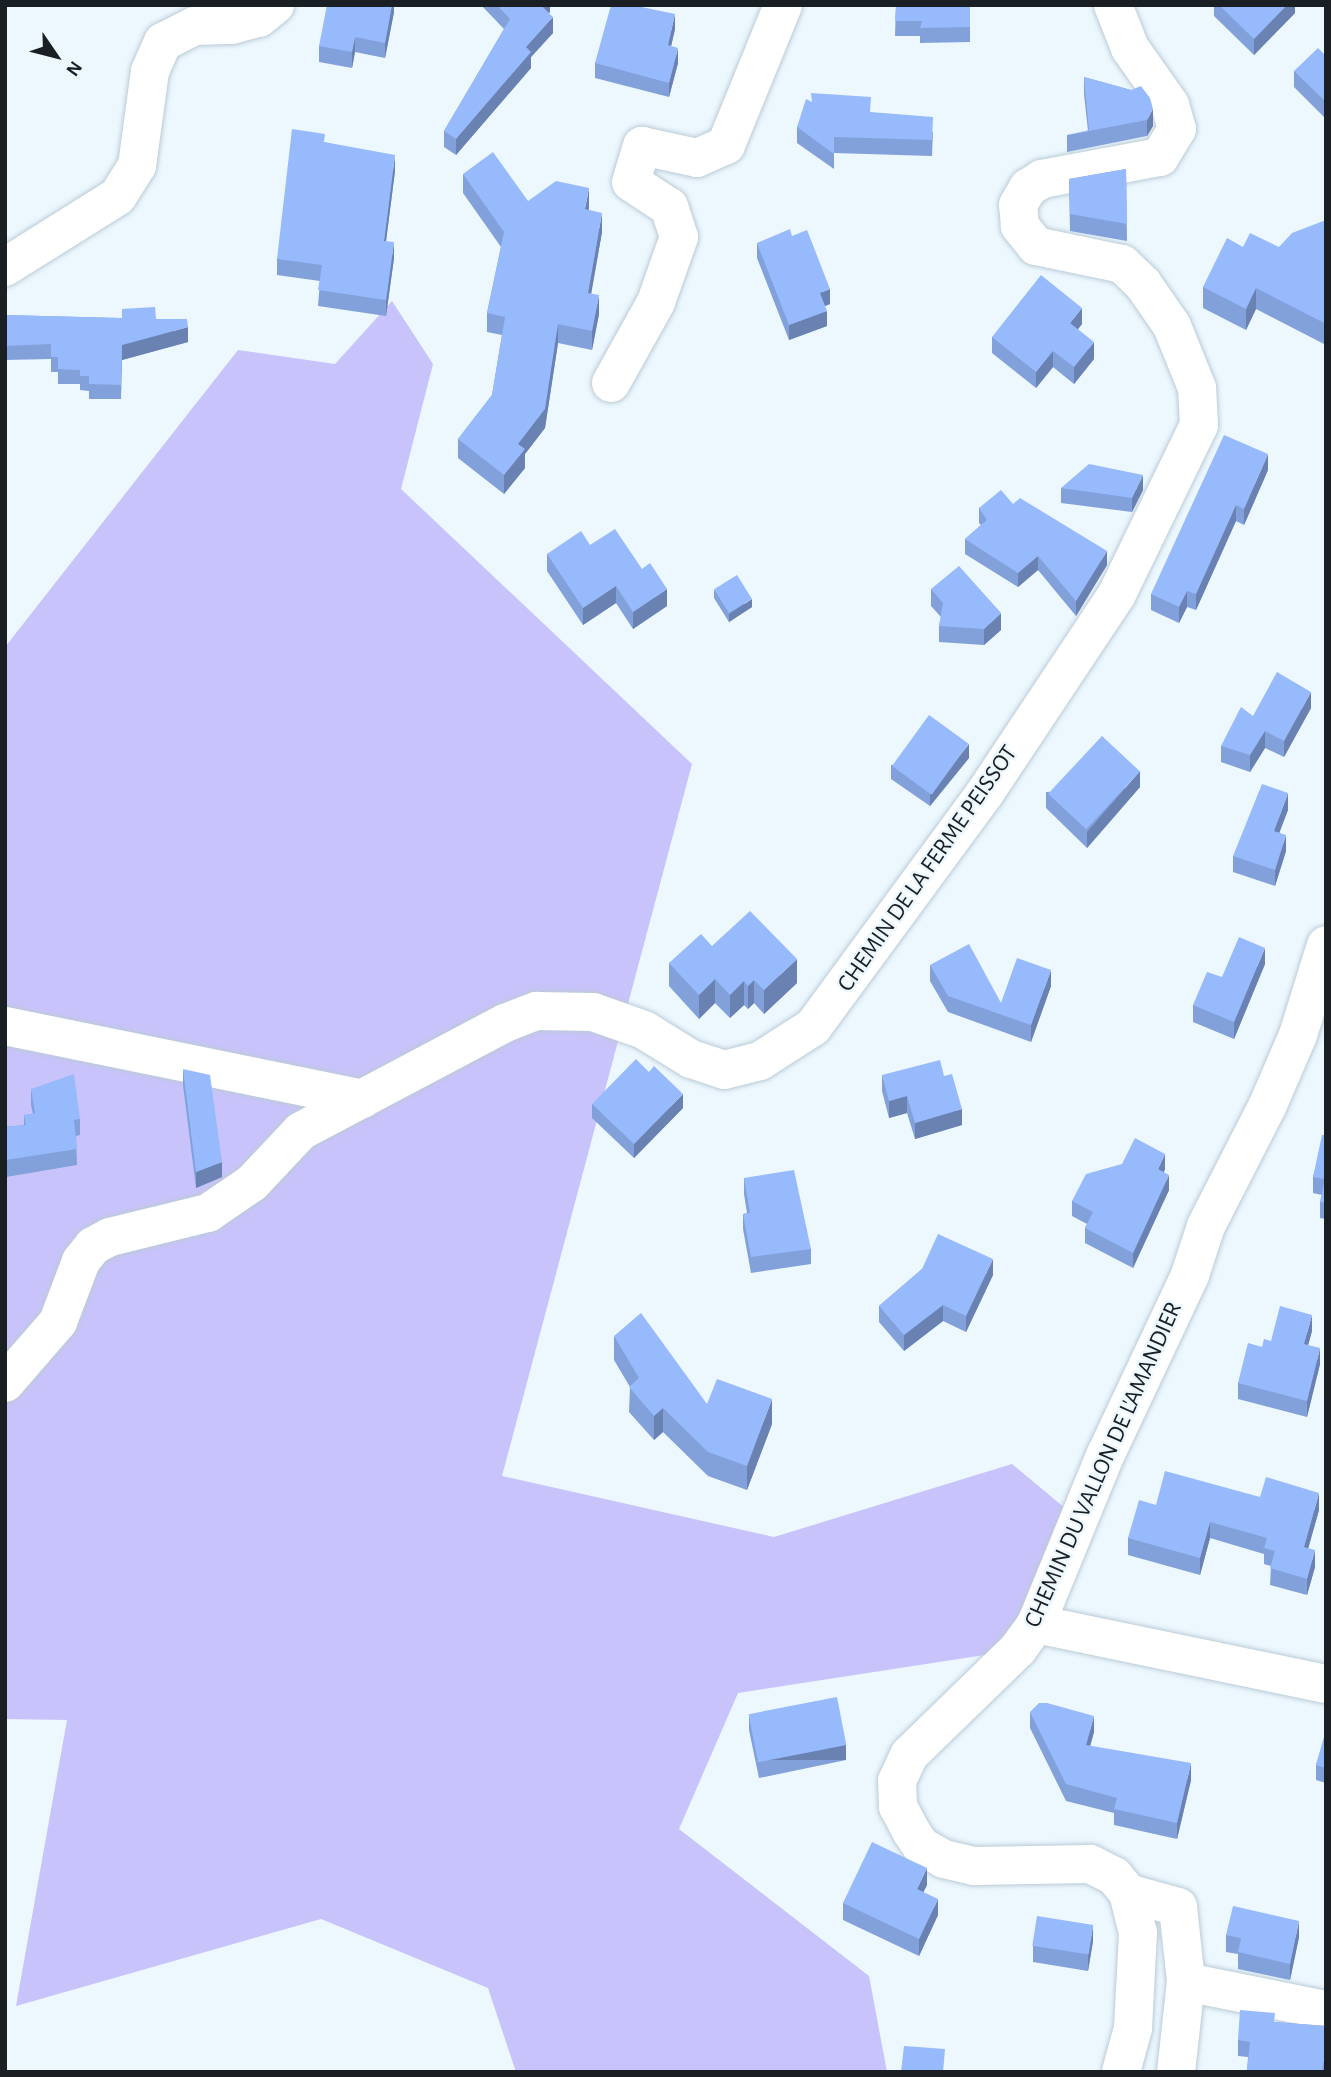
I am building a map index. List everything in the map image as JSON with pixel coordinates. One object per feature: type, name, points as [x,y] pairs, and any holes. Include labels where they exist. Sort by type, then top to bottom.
[{"type":"street","points":[[5,267],[118,196],[137,166],[150,71],[163,42],[194,26],[232,25],[259,18],[275,5]]},
{"type":"street","points":[[611,383],[656,302],[679,237],[669,207],[631,182],[642,146],[697,158],[726,145],[783,5]]},
{"type":"street","name":"CHEMIN DE LA FERME PEISSOT","points":[[5,1383],[58,1322],[81,1261],[93,1246],[110,1237],[208,1213],[253,1183],[301,1131],[505,1023],[537,1011],[593,1012],[644,1030],[691,1059],[724,1070],[761,1060],[813,1027],[985,793],[1117,594],[1199,425],[1192,376],[1172,326],[1143,284],[1122,264],[1035,246],[1020,226],[1018,205],[1028,188],[1042,179],[1160,158],[1177,129],[1170,106],[1130,48],[1113,5]]},
{"type":"street","name":"CHEMIN DU VALLON DE L'AMANDIER","points":[[1128,1893],[1114,1876],[1090,1864],[974,1866],[944,1859],[921,1846],[898,1807],[897,1781],[909,1755],[1003,1665],[1036,1624],[1105,1456],[1190,1276],[1206,1226],[1267,1107],[1298,1035],[1326,945]]},
{"type":"street","points":[[5,1026],[363,1099]]},
{"type":"street","points":[[1036,1624],[1326,1684]]},
{"type":"street","points":[[1121,2072],[1133,2028],[1138,1933],[1128,1893],[1178,1907],[1186,1982],[1176,2072]]},
{"type":"street","points":[[1186,1982],[1326,2010]]},
{"type":"shaded area","points":[[392,301],[433,364],[401,489],[692,764],[502,1476],[774,1537],[1012,1464],[1078,1519],[1004,1652],[738,1693],[679,1829],[869,1976],[887,2072],[516,2072],[488,1988],[321,1919],[16,2006],[67,1720],[5,1719],[5,647],[238,350],[335,364]]},
{"type":"building","points":[[327,5],[392,5],[385,43],[355,37],[352,52],[319,46]]},
{"type":"building","points":[[497,5],[541,5],[553,17],[526,47],[531,52],[456,139],[444,131],[510,19]]},
{"type":"building","points":[[611,5],[632,5],[675,14],[668,45],[678,48],[669,83],[595,63]]},
{"type":"building","points":[[896,5],[970,5],[970,27],[920,28],[922,21],[895,21]]},
{"type":"building","points":[[1219,5],[1287,5],[1254,39]]},
{"type":"building","points":[[1318,48],[1326,56],[1326,102],[1294,71]]},
{"type":"building","points":[[1084,77],[1131,90],[1141,86],[1150,98],[1153,109],[1147,120],[1067,135],[1089,130]]},
{"type":"building","points":[[811,93],[871,97],[870,112],[933,117],[932,140],[834,137],[834,154],[797,127],[806,99],[812,102]]},
{"type":"building","points":[[292,129],[325,134],[324,142],[395,155],[384,241],[394,242],[386,300],[318,290],[322,265],[277,259]]},
{"type":"building","points":[[493,152],[528,201],[556,181],[589,188],[585,209],[602,213],[588,293],[599,295],[592,331],[558,324],[545,409],[518,444],[525,449],[504,475],[458,439],[492,395],[505,317],[487,313],[504,232],[463,174]]},
{"type":"building","points":[[1126,169],[1127,224],[1070,214],[1069,179]]},
{"type":"building","points":[[1326,220],[1326,324],[1256,288],[1246,309],[1203,287],[1227,238],[1243,247],[1250,233],[1279,247],[1292,233]]},
{"type":"building","points":[[790,229],[792,236],[807,230],[830,289],[820,293],[827,311],[789,325],[757,243]]},
{"type":"building","points":[[1041,275],[1082,308],[1070,323],[1094,342],[1074,367],[1053,351],[1036,372],[992,337]]},
{"type":"building","points":[[155,307],[156,319],[187,319],[188,327],[122,345],[121,385],[89,384],[89,376],[80,376],[80,370],[58,369],[58,357],[51,357],[51,344],[5,346],[5,315],[122,318],[122,309]]},
{"type":"building","points":[[1224,435],[1268,454],[1244,509],[1236,505],[1196,594],[1187,591],[1179,607],[1151,594]]},
{"type":"building","points":[[1089,464],[1143,475],[1132,498],[1061,488]]},
{"type":"building","points":[[1001,490],[1013,504],[1020,498],[1107,551],[1076,601],[1038,556],[1018,573],[965,539],[987,520],[979,508]]},
{"type":"building","points":[[615,529],[642,569],[650,563],[667,589],[633,612],[616,586],[583,608],[547,554],[581,531],[590,545]]},
{"type":"building","points":[[959,566],[1001,613],[984,629],[939,626],[943,603],[931,589]]},
{"type":"building","points":[[737,575],[752,599],[729,613],[714,589]]},
{"type":"building","points":[[1277,672],[1311,692],[1284,741],[1265,731],[1250,755],[1221,746],[1241,707],[1253,716]]},
{"type":"building","points":[[929,715],[969,744],[932,795],[892,766]]},
{"type":"building","points":[[1102,736],[1140,771],[1086,829],[1048,794]]},
{"type":"building","points":[[1262,784],[1288,793],[1274,831],[1286,835],[1275,870],[1233,856]]},
{"type":"building","points":[[750,911],[797,959],[764,990],[754,980],[748,986],[744,981],[730,995],[715,979],[699,995],[669,963],[701,934],[712,946]]},
{"type":"building","points":[[1239,937],[1265,948],[1234,1022],[1193,1005],[1207,972],[1222,977]]},
{"type":"building","points":[[969,944],[1001,1003],[1017,958],[1051,970],[1031,1025],[948,996],[930,965]]},
{"type":"building","points":[[636,1059],[649,1072],[654,1066],[683,1094],[634,1144],[592,1104]]},
{"type":"building","points":[[940,1060],[944,1076],[952,1074],[962,1109],[915,1123],[907,1096],[889,1101],[882,1075]]},
{"type":"building","points":[[183,1069],[210,1075],[222,1162],[196,1172]]},
{"type":"building","points":[[74,1074],[80,1119],[74,1120],[77,1149],[6,1160],[5,1127],[26,1125],[24,1115],[35,1113],[31,1089]]},
{"type":"building","points":[[1322,1135],[1326,1135],[1326,1203],[1320,1202],[1325,1179],[1313,1177]]},
{"type":"building","points":[[1135,1138],[1165,1154],[1158,1169],[1169,1175],[1133,1253],[1085,1228],[1093,1212],[1072,1201],[1086,1174],[1122,1164]]},
{"type":"building","points":[[794,1170],[811,1249],[751,1257],[743,1214],[750,1213],[744,1178]]},
{"type":"building","points":[[938,1234],[993,1259],[966,1316],[943,1305],[904,1335],[879,1306],[922,1269]]},
{"type":"building","points":[[1280,1306],[1312,1315],[1304,1344],[1320,1348],[1307,1401],[1238,1383],[1248,1343],[1262,1347],[1264,1339],[1271,1341]]},
{"type":"building","points":[[641,1313],[707,1404],[717,1379],[772,1399],[747,1466],[708,1452],[663,1408],[654,1416],[629,1387],[639,1378],[614,1336]]},
{"type":"building","points":[[1165,1471],[1260,1497],[1266,1477],[1319,1493],[1304,1547],[1315,1550],[1307,1579],[1270,1568],[1275,1551],[1264,1548],[1267,1538],[1210,1522],[1200,1558],[1128,1538],[1139,1500],[1156,1505]]},
{"type":"building","points":[[837,1697],[846,1745],[758,1762],[749,1714]]},
{"type":"building","points":[[1039,1703],[1094,1716],[1086,1745],[1191,1763],[1177,1823],[1114,1809],[1117,1798],[1066,1784],[1030,1712]]},
{"type":"building","points":[[1326,1733],[1326,1768],[1316,1765]]},
{"type":"building","points":[[872,1842],[927,1868],[917,1889],[938,1899],[919,1939],[843,1903]]},
{"type":"building","points":[[1233,1906],[1299,1921],[1290,1964],[1238,1952],[1241,1938],[1226,1935]]},
{"type":"building","points":[[1037,1916],[1093,1925],[1089,1955],[1032,1946]]},
{"type":"building","points":[[1240,2010],[1275,2013],[1274,2022],[1326,2026],[1326,2063],[1323,2063],[1322,2072],[1247,2071],[1250,2042],[1238,2040]]},
{"type":"building","points":[[904,2046],[945,2049],[943,2072],[901,2072]]}]
